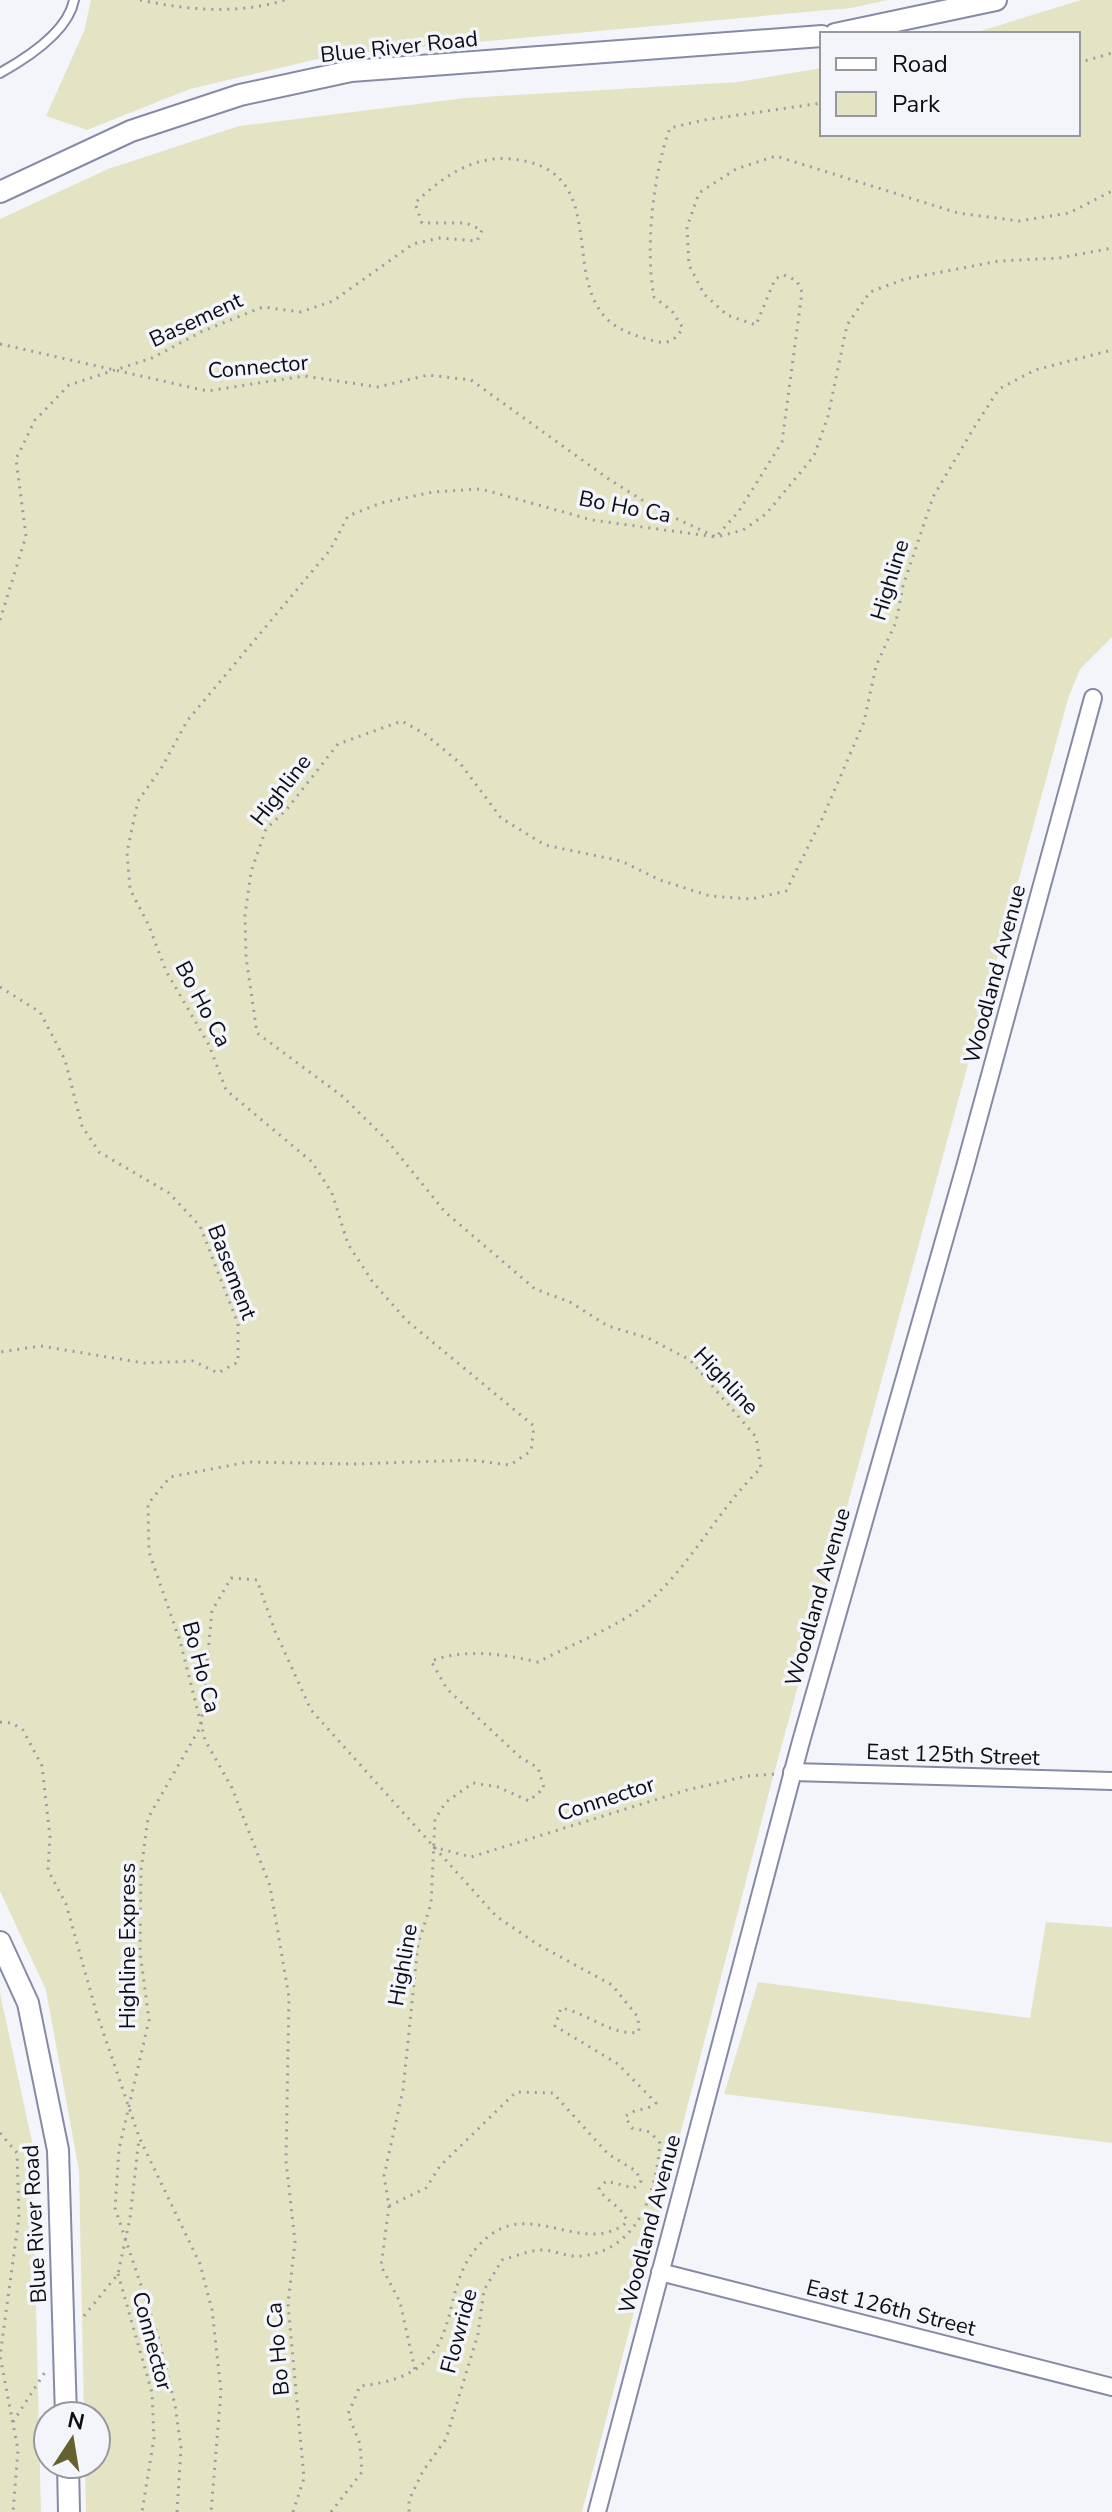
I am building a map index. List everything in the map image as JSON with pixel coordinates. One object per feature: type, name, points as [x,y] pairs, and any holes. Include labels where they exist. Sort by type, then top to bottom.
[{"type":"street","points":[[844,32],[996,0]]},
{"type":"street","name":"Blue River Road","points":[[0,192],[131,131],[240,95],[351,71],[820,36]]},
{"type":"street","name":"Woodland Avenue","points":[[597,2512],[792,1772],[965,1167],[1093,698]]},
{"type":"street","name":"East 125th Street","points":[[792,1772],[1112,1781]]},
{"type":"street","name":"Blue River Road","points":[[0,1942],[28,2003],[58,2150],[66,2400]]},
{"type":"street","name":"East 126th Street","points":[[660,2272],[1112,2387]]},
{"type":"street","points":[[68,2480],[69,2512]]},
{"type":"lane","points":[[0,73],[29,56],[72,14],[74,0]]},
{"type":"path","points":[[140,0],[189,10],[257,9],[285,0]]},
{"type":"path","points":[[1080,62],[1112,53]]},
{"type":"path","name":"Basement","points":[[0,620],[26,536],[16,459],[35,420],[69,385],[117,372],[263,307],[301,312],[333,301],[413,244],[440,238],[477,241],[482,230],[466,223],[422,223],[415,203],[455,170],[498,158],[533,161],[567,187],[580,220],[588,280],[604,316],[627,333],[663,344],[676,339],[683,328],[672,311],[654,297],[649,273],[659,158],[670,128],[820,103]]},
{"type":"path","points":[[716,537],[739,511],[782,442],[802,292],[797,281],[784,275],[775,279],[756,325],[727,315],[704,294],[689,265],[687,227],[699,193],[736,169],[776,156],[958,213],[1019,221],[1069,213],[1112,191]]},
{"type":"path","points":[[716,537],[743,530],[766,514],[814,456],[828,416],[847,325],[870,292],[905,279],[999,261],[1059,258],[1112,248]]},
{"type":"path","name":"Connector","points":[[0,344],[207,391],[304,376],[378,387],[428,375],[471,380],[610,480],[660,511],[716,537]]},
{"type":"path","name":"Highline","points":[[415,2370],[400,2302],[381,2266],[389,2206],[384,2176],[403,2090],[418,1944],[431,1904],[435,1819],[446,1802],[473,1783],[498,1787],[529,1801],[544,1788],[538,1768],[520,1757],[447,1689],[431,1661],[449,1655],[501,1654],[538,1662],[645,1605],[679,1569],[728,1502],[761,1468],[756,1437],[690,1360],[648,1338],[608,1326],[570,1302],[526,1282],[445,1212],[385,1138],[342,1096],[257,1033],[246,957],[245,915],[251,872],[266,829],[287,809],[338,744],[402,721],[425,734],[460,763],[501,818],[545,845],[621,861],[660,880],[710,896],[752,899],[786,891],[822,819],[864,722],[876,666],[896,622],[903,586],[933,497],[975,426],[999,389],[1035,370],[1112,350]]},
{"type":"path","name":"Bo Ho Ca","points":[[293,2512],[304,2478],[288,2304],[295,2242],[286,2161],[289,1997],[270,1886],[232,1788],[201,1726],[180,1641],[149,1552],[148,1504],[170,1477],[248,1462],[330,1464],[471,1460],[510,1465],[531,1451],[534,1426],[406,1320],[372,1281],[348,1244],[332,1193],[312,1162],[226,1090],[209,1045],[166,971],[149,926],[130,889],[127,852],[138,801],[162,767],[187,721],[274,612],[330,550],[348,516],[381,503],[433,492],[481,489],[592,520],[716,537]]},
{"type":"path","name":"Basement","points":[[0,987],[40,1012],[65,1060],[82,1126],[99,1152],[169,1193],[200,1226],[238,1324],[238,1362],[218,1373],[193,1361],[144,1363],[41,1346],[0,1352]]},
{"type":"path","name":"Highline Express","points":[[130,2108],[149,2020],[140,1952],[141,1871],[148,1818],[201,1726],[212,1611],[231,1578],[257,1580],[275,1631],[311,1710],[433,1847]]},
{"type":"path","points":[[0,1722],[12,1723],[23,1730],[42,1766],[50,1837],[48,1870],[66,1904],[96,2011],[139,2137],[200,2264],[212,2310],[221,2391],[211,2512]]},
{"type":"path","name":"Connector","points":[[433,1847],[471,1857],[687,1790],[747,1776],[792,1772]]},
{"type":"path","name":"Flowride","points":[[409,2512],[409,2500],[423,2471],[446,2439],[478,2334],[484,2290],[502,2260],[539,2250],[581,2257],[611,2247],[640,2222],[657,2178],[660,2143],[650,2132],[632,2128],[625,2117],[632,2110],[650,2109],[656,2103],[652,2095],[618,2064],[555,2026],[561,2008],[583,2012],[624,2034],[639,2032],[638,2017],[612,1985],[537,1944],[496,1916],[433,1847]]},
{"type":"path","points":[[331,2512],[362,2472],[360,2444],[348,2414],[360,2386],[384,2383],[415,2370],[445,2338],[468,2258],[495,2232],[536,2223],[596,2236],[619,2229],[627,2222],[626,2216],[606,2202],[599,2189],[606,2181],[634,2188],[641,2181],[636,2171],[608,2154],[553,2093],[516,2092],[440,2166],[426,2188],[389,2206]]},
{"type":"path","points":[[130,2108],[119,2149],[115,2208],[158,2336],[175,2405],[181,2448],[177,2512]]},
{"type":"path","points":[[0,2133],[17,2153],[19,2217],[0,2356],[18,2450],[13,2512]]},
{"type":"path","name":"Connector","points":[[13,2422],[64,2341],[118,2274],[139,2137]]},
{"type":"path","name":"Connector","points":[[118,2274],[152,2393],[154,2438],[142,2512]]},
{"type":"green space","points":[[91,0],[888,0],[851,8],[335,55],[190,89],[87,130],[46,116],[84,31]]},
{"type":"green space","points":[[1081,0],[1112,0],[1112,637],[1080,669],[1068,699],[772,1781],[582,2512],[86,2512],[85,2480],[112,2480],[112,2400],[84,2400],[79,2171],[46,1990],[0,1891],[0,219],[108,169],[239,126],[465,98],[738,82],[820,68],[820,136],[1080,136],[1080,32],[977,32]]},
{"type":"green space","points":[[1046,1922],[1112,1927],[1112,2143],[724,2094],[758,1982],[1030,2018]]},
{"type":"green space","points":[[0,1993],[32,2142],[38,2400],[32,2400],[32,2480],[40,2480],[41,2512],[0,2512]]}]
